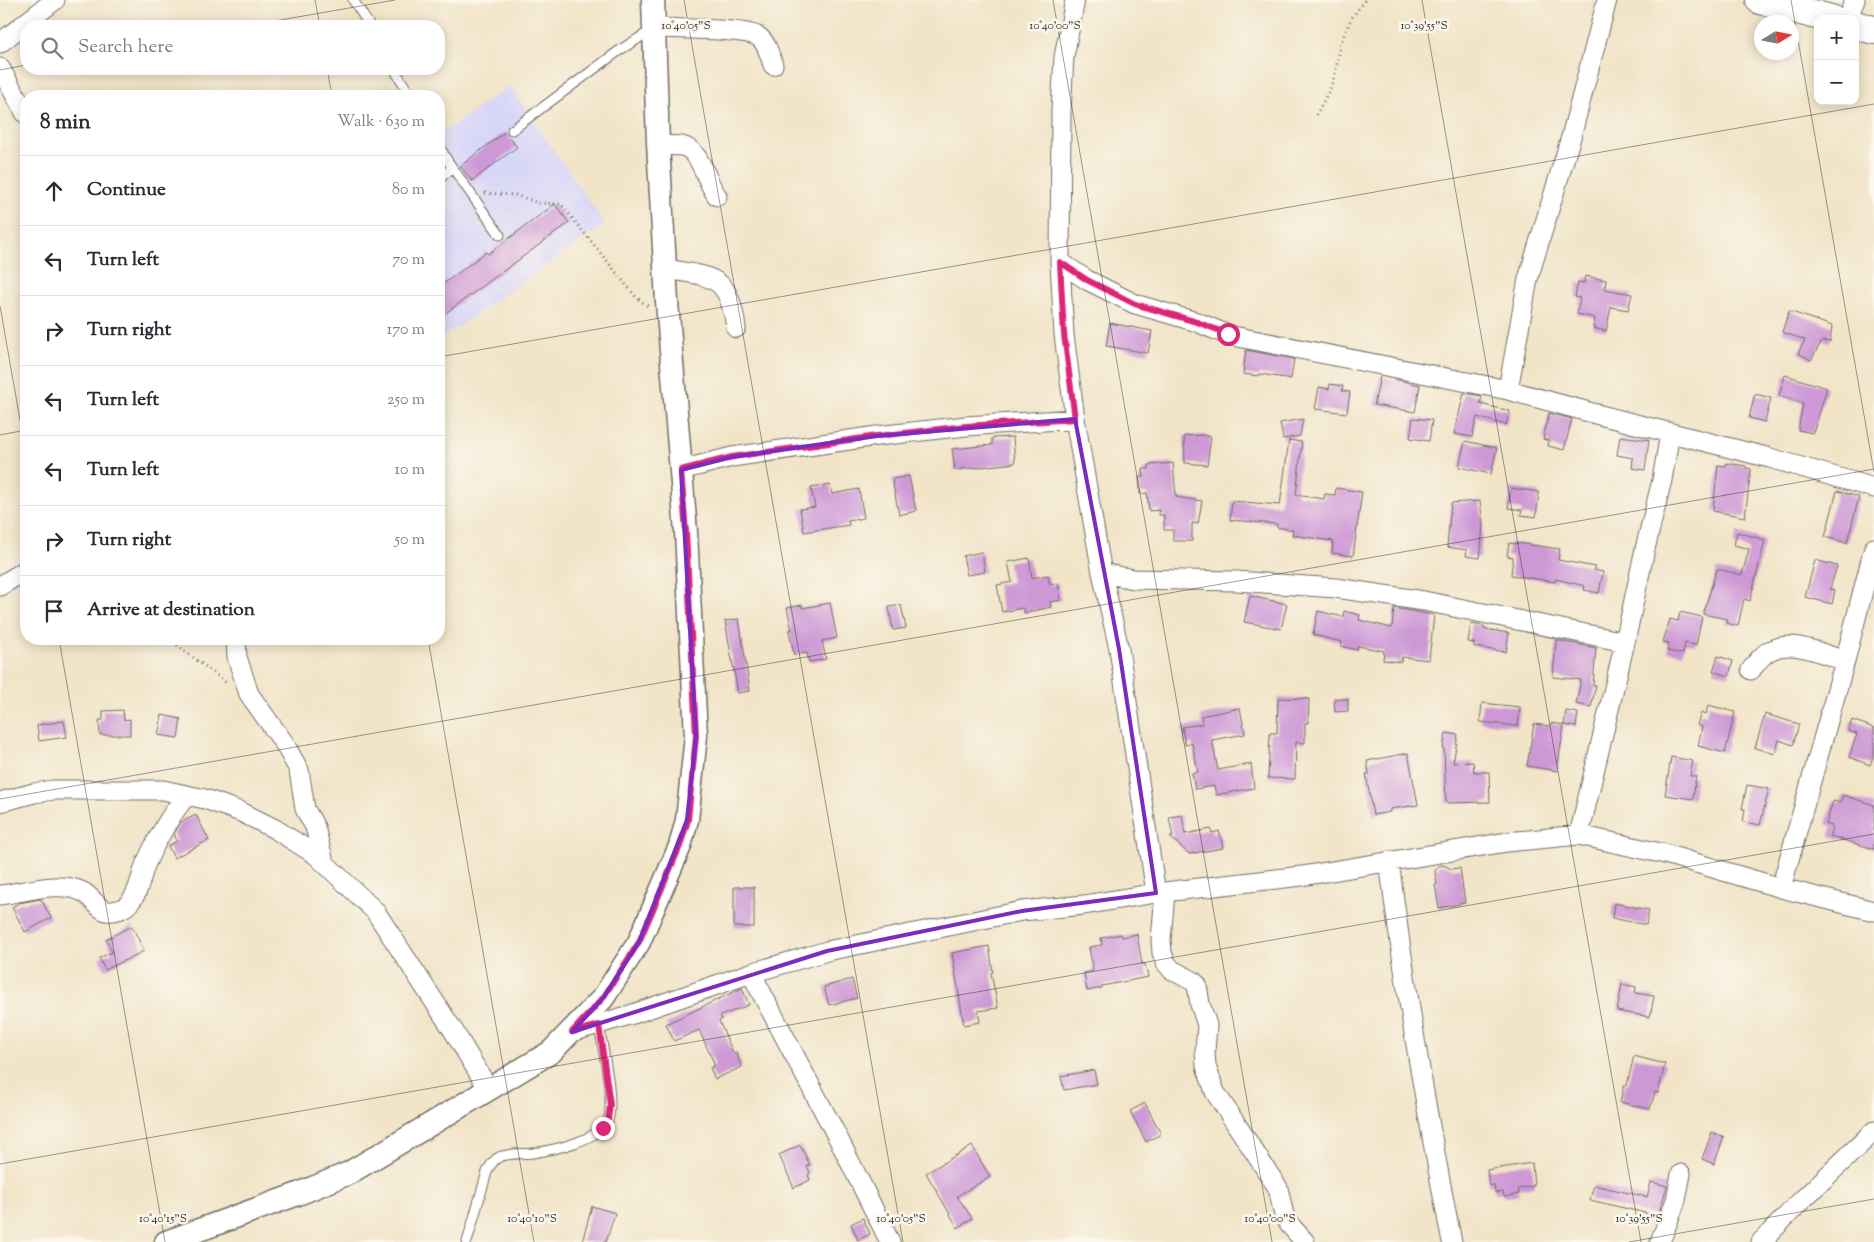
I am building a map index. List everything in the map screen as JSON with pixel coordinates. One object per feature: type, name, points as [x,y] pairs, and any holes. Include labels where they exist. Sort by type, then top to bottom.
[{"type":"highway","points":[[1760,0],[1816,15]]},
{"type":"highway","points":[[1859,26],[1874,30]]},
{"type":"street","points":[[29,20],[55,0]]},
{"type":"street","points":[[166,1242],[298,1194],[349,1173],[551,1052],[603,998],[639,942],[680,846],[688,820],[696,736],[686,532],[665,269],[658,146],[653,0]]},
{"type":"street","points":[[1075,0],[1064,57],[1061,111],[1060,262],[1064,334],[1075,419],[1102,573],[1119,649],[1160,893],[1162,953],[1166,963],[1172,970],[1193,981],[1196,985],[1207,1025],[1206,1066],[1215,1092],[1278,1188],[1288,1224],[1305,1242]]},
{"type":"street","points":[[1508,390],[1528,279],[1571,137],[1606,0]]},
{"type":"street","points":[[1849,15],[1855,0]]},
{"type":"street","points":[[0,43],[20,27]]},
{"type":"street","points":[[654,28],[742,31],[759,37],[764,43],[773,64]]},
{"type":"street","points":[[0,68],[20,103]]},
{"type":"street","points":[[658,146],[683,146],[692,151],[700,161],[707,181],[717,196]]},
{"type":"street","points":[[1060,262],[1087,280],[1135,304],[1197,322],[1228,334],[1508,390],[1778,460],[1874,488]]},
{"type":"street","points":[[665,269],[695,274],[720,283],[733,306],[736,328]]},
{"type":"street","points":[[681,470],[732,457],[877,436],[966,426],[1075,419]]},
{"type":"street","points":[[1578,834],[1625,642],[1662,480],[1670,433]]},
{"type":"street","points":[[1781,888],[1845,661],[1874,548]]},
{"type":"street","points":[[1102,573],[1134,579],[1236,581],[1336,588],[1424,601],[1625,642]]},
{"type":"street","points":[[0,586],[20,574]]},
{"type":"street","points":[[236,645],[236,657],[249,694],[284,743],[299,770],[305,809],[315,827],[324,862]]},
{"type":"street","points":[[1751,670],[1762,656],[1772,649],[1785,646],[1799,647],[1845,661]]},
{"type":"street","points":[[0,802],[53,790],[163,790],[205,798],[241,812],[276,829],[316,855],[375,911],[454,1030],[489,1090]]},
{"type":"street","points":[[0,895],[56,887],[70,887],[92,898],[101,909],[109,911],[119,910],[130,904],[153,849],[172,813],[187,795]]},
{"type":"street","points":[[572,1032],[599,1025],[750,973],[827,951],[1013,913],[1302,876],[1507,842],[1578,834],[1665,854],[1781,888],[1874,911]]},
{"type":"street","points":[[1389,861],[1399,942],[1422,1085],[1452,1242]]},
{"type":"street","points":[[750,973],[838,1138],[890,1242]]},
{"type":"street","points":[[1761,1242],[1874,1131]]},
{"type":"street","points":[[1660,1242],[1676,1200],[1681,1174]]},
{"type":"lane","points":[[353,0],[366,20]]},
{"type":"lane","points":[[512,130],[620,50],[654,28]]},
{"type":"lane","points":[[398,75],[407,90]]},
{"type":"lane","points":[[445,156],[500,235]]},
{"type":"lane","points":[[445,174],[452,168]]},
{"type":"lane","points":[[467,1242],[487,1172],[493,1161],[500,1157],[535,1153],[563,1147],[593,1135],[603,1128],[608,1119],[610,1105],[599,1025]]},
{"type":"path","points":[[1316,115],[1330,89],[1341,42],[1351,19],[1365,0]]},
{"type":"path","points":[[470,194],[497,193],[515,195],[539,203],[553,202],[561,204],[636,297],[645,305],[668,318]]},
{"type":"path","points":[[177,645],[220,679],[249,694]]},
{"type":"highlighted area","points":[[1075,419],[1119,649],[1156,893],[1022,911],[827,951],[572,1032],[603,998],[639,942],[687,820],[696,736],[681,470],[732,457],[877,436]]},
{"type":"shaded area","points":[[509,86],[605,224],[445,336],[445,131]]},
{"type":"building","points":[[505,132],[517,147],[472,181],[460,166]]},
{"type":"building","points":[[555,204],[569,223],[445,314],[445,283],[486,252],[488,254]]},
{"type":"building","points":[[1585,276],[1606,280],[1605,289],[1632,294],[1628,310],[1611,307],[1606,331],[1593,328],[1595,318],[1577,314],[1580,298],[1575,297],[1578,282],[1584,283]]},
{"type":"building","points":[[1789,311],[1832,326],[1830,342],[1822,341],[1811,360],[1798,353],[1805,340],[1782,332]]},
{"type":"building","points":[[1110,323],[1152,331],[1148,353],[1106,346]]},
{"type":"building","points":[[1246,350],[1294,359],[1291,379],[1260,374],[1259,376],[1243,374]]},
{"type":"building","points":[[1785,375],[1827,388],[1813,433],[1798,430],[1803,403],[1779,396]]},
{"type":"building","points":[[1380,376],[1420,385],[1415,412],[1374,405]]},
{"type":"building","points":[[1330,384],[1343,386],[1342,391],[1350,392],[1347,413],[1315,409],[1319,387],[1329,389]]},
{"type":"building","points":[[1464,393],[1482,396],[1480,404],[1510,411],[1506,425],[1477,417],[1472,437],[1454,434]]},
{"type":"building","points":[[1755,394],[1771,398],[1765,422],[1749,418]]},
{"type":"building","points":[[1549,413],[1572,419],[1564,450],[1548,446],[1549,441],[1543,439]]},
{"type":"building","points":[[1413,418],[1432,420],[1429,441],[1410,438]]},
{"type":"building","points":[[1303,419],[1300,436],[1283,439],[1280,423]]},
{"type":"building","points":[[1203,435],[1211,437],[1207,465],[1185,463],[1184,436]]},
{"type":"building","points":[[1620,436],[1649,440],[1645,470],[1632,468],[1633,458],[1617,455]]},
{"type":"building","points":[[1013,437],[1015,463],[955,470],[952,449],[992,445],[992,438]]},
{"type":"building","points":[[1289,440],[1302,442],[1296,495],[1324,499],[1325,494],[1335,495],[1336,488],[1362,492],[1353,556],[1332,553],[1333,541],[1292,535],[1293,530],[1277,527],[1277,524],[1230,520],[1232,501],[1280,505]]},
{"type":"building","points":[[1465,441],[1497,448],[1491,474],[1459,467]]},
{"type":"building","points":[[1173,463],[1176,497],[1202,501],[1198,524],[1192,523],[1192,541],[1173,541],[1173,530],[1164,530],[1164,515],[1159,515],[1159,510],[1149,511],[1147,493],[1140,494],[1139,477],[1144,477],[1143,469],[1149,469],[1149,465]]},
{"type":"building","points":[[1726,463],[1746,466],[1746,468],[1751,469],[1745,517],[1713,511],[1718,465],[1726,466]]},
{"type":"building","points":[[909,476],[916,511],[899,515],[892,479]]},
{"type":"building","points":[[830,485],[832,494],[859,489],[864,518],[848,521],[849,525],[804,532],[800,509],[815,507],[811,488]]},
{"type":"building","points":[[1511,488],[1539,492],[1536,517],[1521,515],[1522,510],[1508,508]]},
{"type":"building","points":[[1837,491],[1859,497],[1847,543],[1825,537]]},
{"type":"building","points":[[1480,501],[1483,525],[1480,558],[1466,556],[1467,550],[1447,547],[1451,503]]},
{"type":"building","points":[[1737,532],[1765,540],[1750,601],[1744,599],[1738,626],[1726,623],[1727,619],[1703,614],[1717,569],[1742,575],[1749,549],[1734,545]]},
{"type":"building","points":[[1509,543],[1560,549],[1558,560],[1595,567],[1594,570],[1603,572],[1599,593],[1584,590],[1585,586],[1556,579],[1555,582],[1511,575],[1513,557],[1507,556]]},
{"type":"building","points":[[982,552],[985,572],[967,575],[963,556]]},
{"type":"building","points":[[1029,558],[1032,578],[1048,575],[1050,585],[1058,583],[1061,600],[1050,602],[1051,607],[1024,613],[1023,608],[1002,612],[997,585],[1012,582],[1008,562]]},
{"type":"building","points":[[1815,560],[1837,566],[1830,589],[1835,590],[1832,604],[1805,597]]},
{"type":"building","points":[[1250,596],[1287,604],[1281,629],[1244,622]]},
{"type":"building","points":[[830,603],[837,638],[822,641],[826,659],[809,662],[807,653],[794,655],[789,630],[792,630],[787,608],[802,605],[802,608]]},
{"type":"building","points":[[901,605],[906,628],[893,630],[889,607]]},
{"type":"building","points":[[1394,608],[1434,615],[1429,660],[1402,657],[1401,662],[1383,660],[1384,651],[1358,646],[1357,650],[1341,646],[1342,642],[1313,635],[1318,611],[1343,617],[1344,611],[1360,615],[1359,620],[1392,628]]},
{"type":"building","points":[[1680,612],[1702,617],[1696,645],[1685,643],[1683,654],[1667,651],[1669,643],[1663,642],[1670,619],[1678,621]]},
{"type":"building","points":[[739,619],[750,691],[738,693],[725,621]]},
{"type":"building","points":[[1471,624],[1484,626],[1484,629],[1509,633],[1506,652],[1474,647],[1474,643],[1468,642]]},
{"type":"building","points":[[1556,640],[1596,648],[1593,685],[1596,685],[1591,707],[1576,704],[1581,680],[1553,677]]},
{"type":"building","points":[[1718,656],[1733,661],[1729,676],[1713,671]]},
{"type":"building","points":[[1278,698],[1309,699],[1308,723],[1305,723],[1305,743],[1296,742],[1295,779],[1268,778],[1270,733],[1277,733]]},
{"type":"building","points":[[1334,699],[1348,699],[1348,711],[1335,712]]},
{"type":"building","points":[[1482,703],[1520,707],[1518,726],[1480,722]]},
{"type":"building","points":[[1708,705],[1735,712],[1725,753],[1698,746],[1702,727],[1697,725],[1701,713],[1706,714]]},
{"type":"building","points":[[1240,708],[1245,734],[1212,740],[1218,770],[1251,764],[1254,788],[1216,795],[1214,786],[1195,789],[1192,773],[1198,772],[1192,743],[1185,745],[1182,727],[1202,724],[1201,716]]},
{"type":"building","points":[[123,710],[124,720],[130,719],[130,735],[100,735],[99,720],[103,720],[103,711]]},
{"type":"building","points":[[1566,711],[1578,713],[1576,727],[1564,725]]},
{"type":"building","points":[[1765,714],[1799,724],[1793,745],[1779,740],[1775,754],[1755,748]]},
{"type":"building","points":[[162,715],[181,719],[178,738],[158,735]]},
{"type":"building","points":[[1852,720],[1874,728],[1874,754],[1870,765],[1849,757],[1857,734],[1848,731]]},
{"type":"building","points":[[64,721],[67,737],[39,741],[37,725]]},
{"type":"building","points":[[1551,723],[1564,725],[1557,771],[1527,766],[1534,724],[1550,726]]},
{"type":"building","points":[[1446,733],[1458,735],[1453,763],[1473,762],[1474,772],[1489,772],[1490,802],[1446,803],[1443,749]]},
{"type":"building","points":[[1408,753],[1418,805],[1390,809],[1390,812],[1373,815],[1366,774],[1369,774],[1367,761]]},
{"type":"building","points":[[1671,757],[1693,761],[1690,776],[1696,776],[1693,799],[1665,795]]},
{"type":"building","points":[[1747,785],[1769,789],[1760,825],[1743,822],[1745,809],[1742,809]]},
{"type":"building","points":[[1843,795],[1874,805],[1874,849],[1830,836],[1832,826],[1826,824],[1833,801],[1840,803]]},
{"type":"building","points":[[196,815],[209,840],[174,858],[168,846],[177,841],[174,834],[181,822]]},
{"type":"building","points":[[1182,815],[1185,834],[1211,829],[1212,833],[1219,831],[1223,848],[1189,854],[1170,837],[1173,837],[1169,817]]},
{"type":"building","points":[[1440,865],[1451,869],[1460,868],[1465,903],[1439,908],[1435,872]]},
{"type":"building","points":[[734,887],[754,887],[754,927],[734,927]]},
{"type":"building","points":[[41,899],[51,918],[25,932],[12,907],[19,903]]},
{"type":"building","points":[[1614,903],[1649,910],[1646,925],[1612,918]]},
{"type":"building","points":[[132,926],[144,951],[105,970],[99,958],[112,952],[106,939]]},
{"type":"building","points":[[1121,934],[1122,937],[1137,934],[1142,964],[1145,964],[1148,977],[1102,986],[1102,988],[1087,991],[1084,973],[1093,971],[1089,947],[1102,945],[1101,938]]},
{"type":"building","points":[[989,946],[993,972],[991,973],[998,1008],[978,1011],[980,1022],[964,1025],[952,953]]},
{"type":"building","points":[[852,979],[857,998],[829,1005],[824,987]]},
{"type":"building","points":[[1622,984],[1636,987],[1635,993],[1654,996],[1650,1017],[1617,1011]]},
{"type":"building","points":[[742,988],[749,1005],[720,1016],[722,1019],[719,1021],[733,1053],[736,1052],[742,1067],[715,1079],[710,1068],[714,1066],[714,1063],[699,1030],[674,1041],[666,1024]]},
{"type":"building","points":[[1634,1056],[1665,1064],[1658,1093],[1655,1092],[1650,1109],[1620,1102],[1624,1085],[1627,1085]]},
{"type":"building","points":[[1094,1070],[1097,1084],[1064,1090],[1061,1076]]},
{"type":"building","points":[[1145,1103],[1161,1134],[1146,1142],[1130,1111]]},
{"type":"building","points":[[1712,1132],[1724,1137],[1714,1164],[1702,1159]]},
{"type":"building","points":[[800,1145],[810,1165],[807,1166],[810,1180],[794,1188],[779,1155]]},
{"type":"building","points":[[972,1146],[990,1177],[957,1196],[972,1218],[958,1228],[926,1173]]},
{"type":"building","points":[[1532,1163],[1534,1186],[1518,1189],[1519,1194],[1504,1197],[1503,1192],[1495,1193],[1494,1185],[1489,1186],[1487,1170]]},
{"type":"building","points":[[1651,1182],[1667,1186],[1658,1216],[1590,1200],[1594,1185],[1647,1197]]},
{"type":"building","points":[[592,1206],[615,1213],[606,1242],[582,1242]]},
{"type":"building","points":[[863,1218],[870,1234],[858,1240],[851,1224]]},
{"type":"route","points":[[603,1128],[608,1119],[610,1105],[599,1025],[572,1032],[603,998],[639,942],[680,846],[688,820],[696,736],[686,532],[681,470],[732,457],[877,436],[966,426],[1075,419],[1064,334],[1060,262],[1087,280],[1135,304],[1197,322],[1228,334]]}]
